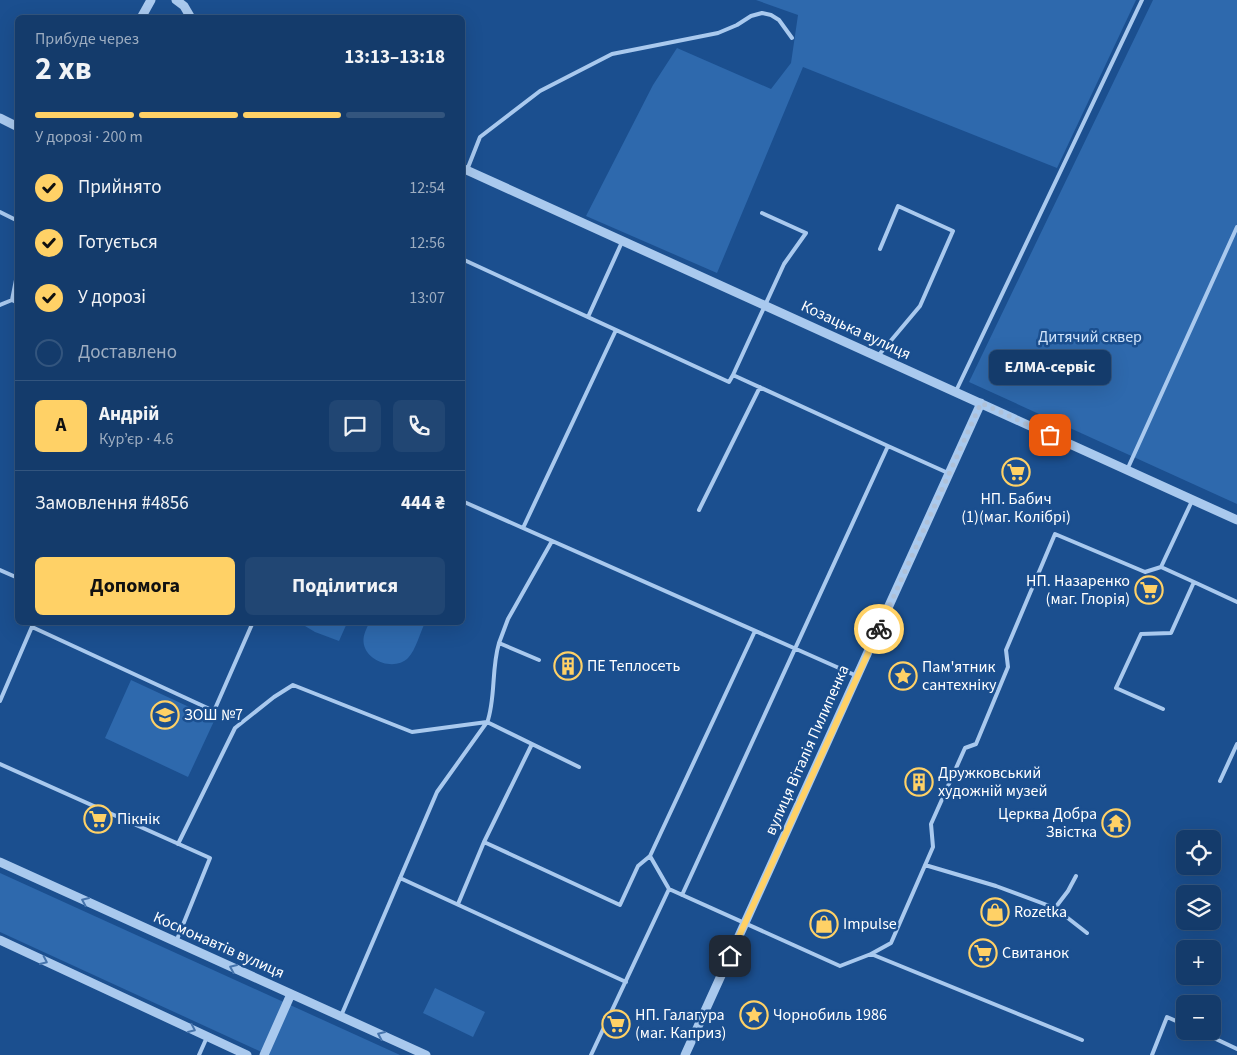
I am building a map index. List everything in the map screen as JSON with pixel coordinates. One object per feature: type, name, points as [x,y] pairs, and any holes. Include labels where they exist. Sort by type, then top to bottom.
[{"type":"street","points":[[143,15],[151,0]]},
{"type":"street","points":[[176,0],[184,6],[188,15]]},
{"type":"street","points":[[0,118],[15,126]]},
{"type":"street","name":"Козацька вулиця","points":[[465,169],[1237,520]]},
{"type":"street","name":"вулиця Віталія Пилипенка","points":[[685,1055],[981,403]]},
{"type":"street","name":"Космонавтів вулиця","points":[[0,862],[426,1055]]},
{"type":"street","points":[[0,940],[247,1055]]},
{"type":"street","points":[[264,1055],[291,994]]},
{"type":"lane","points":[[956,392],[1142,0]]},
{"type":"lane","points":[[465,169],[480,137],[540,91],[612,54],[718,33],[762,13],[772,15],[779,20],[792,38]]},
{"type":"lane","points":[[878,356],[920,306],[953,232],[898,206],[880,249]]},
{"type":"lane","points":[[0,212],[15,220]]},
{"type":"lane","points":[[465,259],[729,382],[784,264],[806,233],[762,213]]},
{"type":"lane","points":[[1127,470],[1237,227]]},
{"type":"lane","points":[[588,317],[623,240]]},
{"type":"lane","points":[[12,300],[15,285]]},
{"type":"lane","points":[[0,305],[12,300],[15,302]]},
{"type":"lane","points":[[523,528],[616,330]]},
{"type":"lane","points":[[733,374],[949,474]]},
{"type":"lane","points":[[699,510],[760,387]]},
{"type":"lane","points":[[682,895],[888,446]]},
{"type":"lane","points":[[1161,567],[1192,500]]},
{"type":"lane","points":[[465,502],[857,676]]},
{"type":"lane","points":[[650,856],[669,889],[840,966],[871,954],[891,943],[933,847],[931,824],[965,748],[976,744],[1008,667],[1006,650],[1055,534],[1144,572],[1161,567],[1237,602]]},
{"type":"lane","points":[[340,1016],[436,792],[487,722],[492,708],[494,662],[499,643],[508,619],[552,541]]},
{"type":"lane","points":[[0,570],[15,577]]},
{"type":"lane","points":[[1163,709],[1116,688],[1141,634],[1171,633],[1194,582]]},
{"type":"lane","points":[[0,701],[33,625],[214,711],[252,625]]},
{"type":"lane","points":[[484,842],[620,905],[638,866],[650,856],[754,631]]},
{"type":"lane","points":[[499,643],[539,660]]},
{"type":"lane","points":[[178,844],[235,728],[274,697],[293,685],[412,732],[487,722],[530,746],[578,767]]},
{"type":"lane","points":[[1220,781],[1237,744]]},
{"type":"lane","points":[[458,904],[484,842],[530,746]]},
{"type":"lane","points":[[0,764],[210,858],[176,942]]},
{"type":"lane","points":[[925,865],[996,886],[1055,908],[1087,933]]},
{"type":"lane","points":[[1055,908],[1068,891],[1076,876]]},
{"type":"lane","points":[[400,878],[626,982]]},
{"type":"lane","points":[[591,1055],[669,889]]},
{"type":"lane","points":[[871,954],[1082,1040]]},
{"type":"lane","points":[[1152,1055],[1167,1017],[1176,1021]]},
{"type":"lane","points":[[199,1055],[207,1037]]},
{"type":"lane","points":[[1218,1040],[1237,1049]]},
{"type":"green space","points":[[756,0],[1136,0],[1057,168],[803,67],[717,273],[586,216],[653,85],[677,48],[771,89],[791,63],[798,15]]},
{"type":"green space","name":"Дитячий сквер","points":[[1153,0],[1237,0],[1237,504],[969,382]]},
{"type":"green space","points":[[303,625],[346,625],[339,641],[315,632]]},
{"type":"green space","points":[[368,625],[424,625],[408,658],[396,664],[383,663],[371,656],[364,645]]},
{"type":"green space","points":[[131,680],[215,719],[188,777],[105,738]]},
{"type":"green space","points":[[0,873],[400,1055],[268,1055],[0,932]]},
{"type":"green space","points":[[435,988],[485,1012],[473,1037],[423,1013]]},
{"type":"way so far","points":[[879,629],[981,403],[1050,435]]},
{"type":"place","name":"ЕЛМА-сервіс","points":[[1050,435]]},
{"type":"place","name":"НП. Бабич (1)(маг. Колібрі)","points":[[1016,472]]},
{"type":"place","name":"НП. Назаренко (маг. Глорія)","points":[[1149,590]]},
{"type":"place","name":"ПЕ Теплосеть","points":[[568,666]]},
{"type":"place","name":"Пам'ятник сантехніку","points":[[903,676]]},
{"type":"place","name":"ЗОШ №7","points":[[165,715]]},
{"type":"place","name":"Дружковський художній музей","points":[[919,782]]},
{"type":"place","name":"Пікнік","points":[[98,819]]},
{"type":"place","name":"Церква Добра Звістка","points":[[1116,823]]},
{"type":"place","name":"Rozetka","points":[[995,912]]},
{"type":"place","name":"Impulse","points":[[824,924]]},
{"type":"place","name":"Свитанок","points":[[983,953]]},
{"type":"place","name":"Чорнобиль 1986","points":[[754,1015]]},
{"type":"place","name":"НП. Галагура (маг. Каприз)","points":[[616,1024]]},
{"type":"route","points":[[730,956],[879,629]]}]
